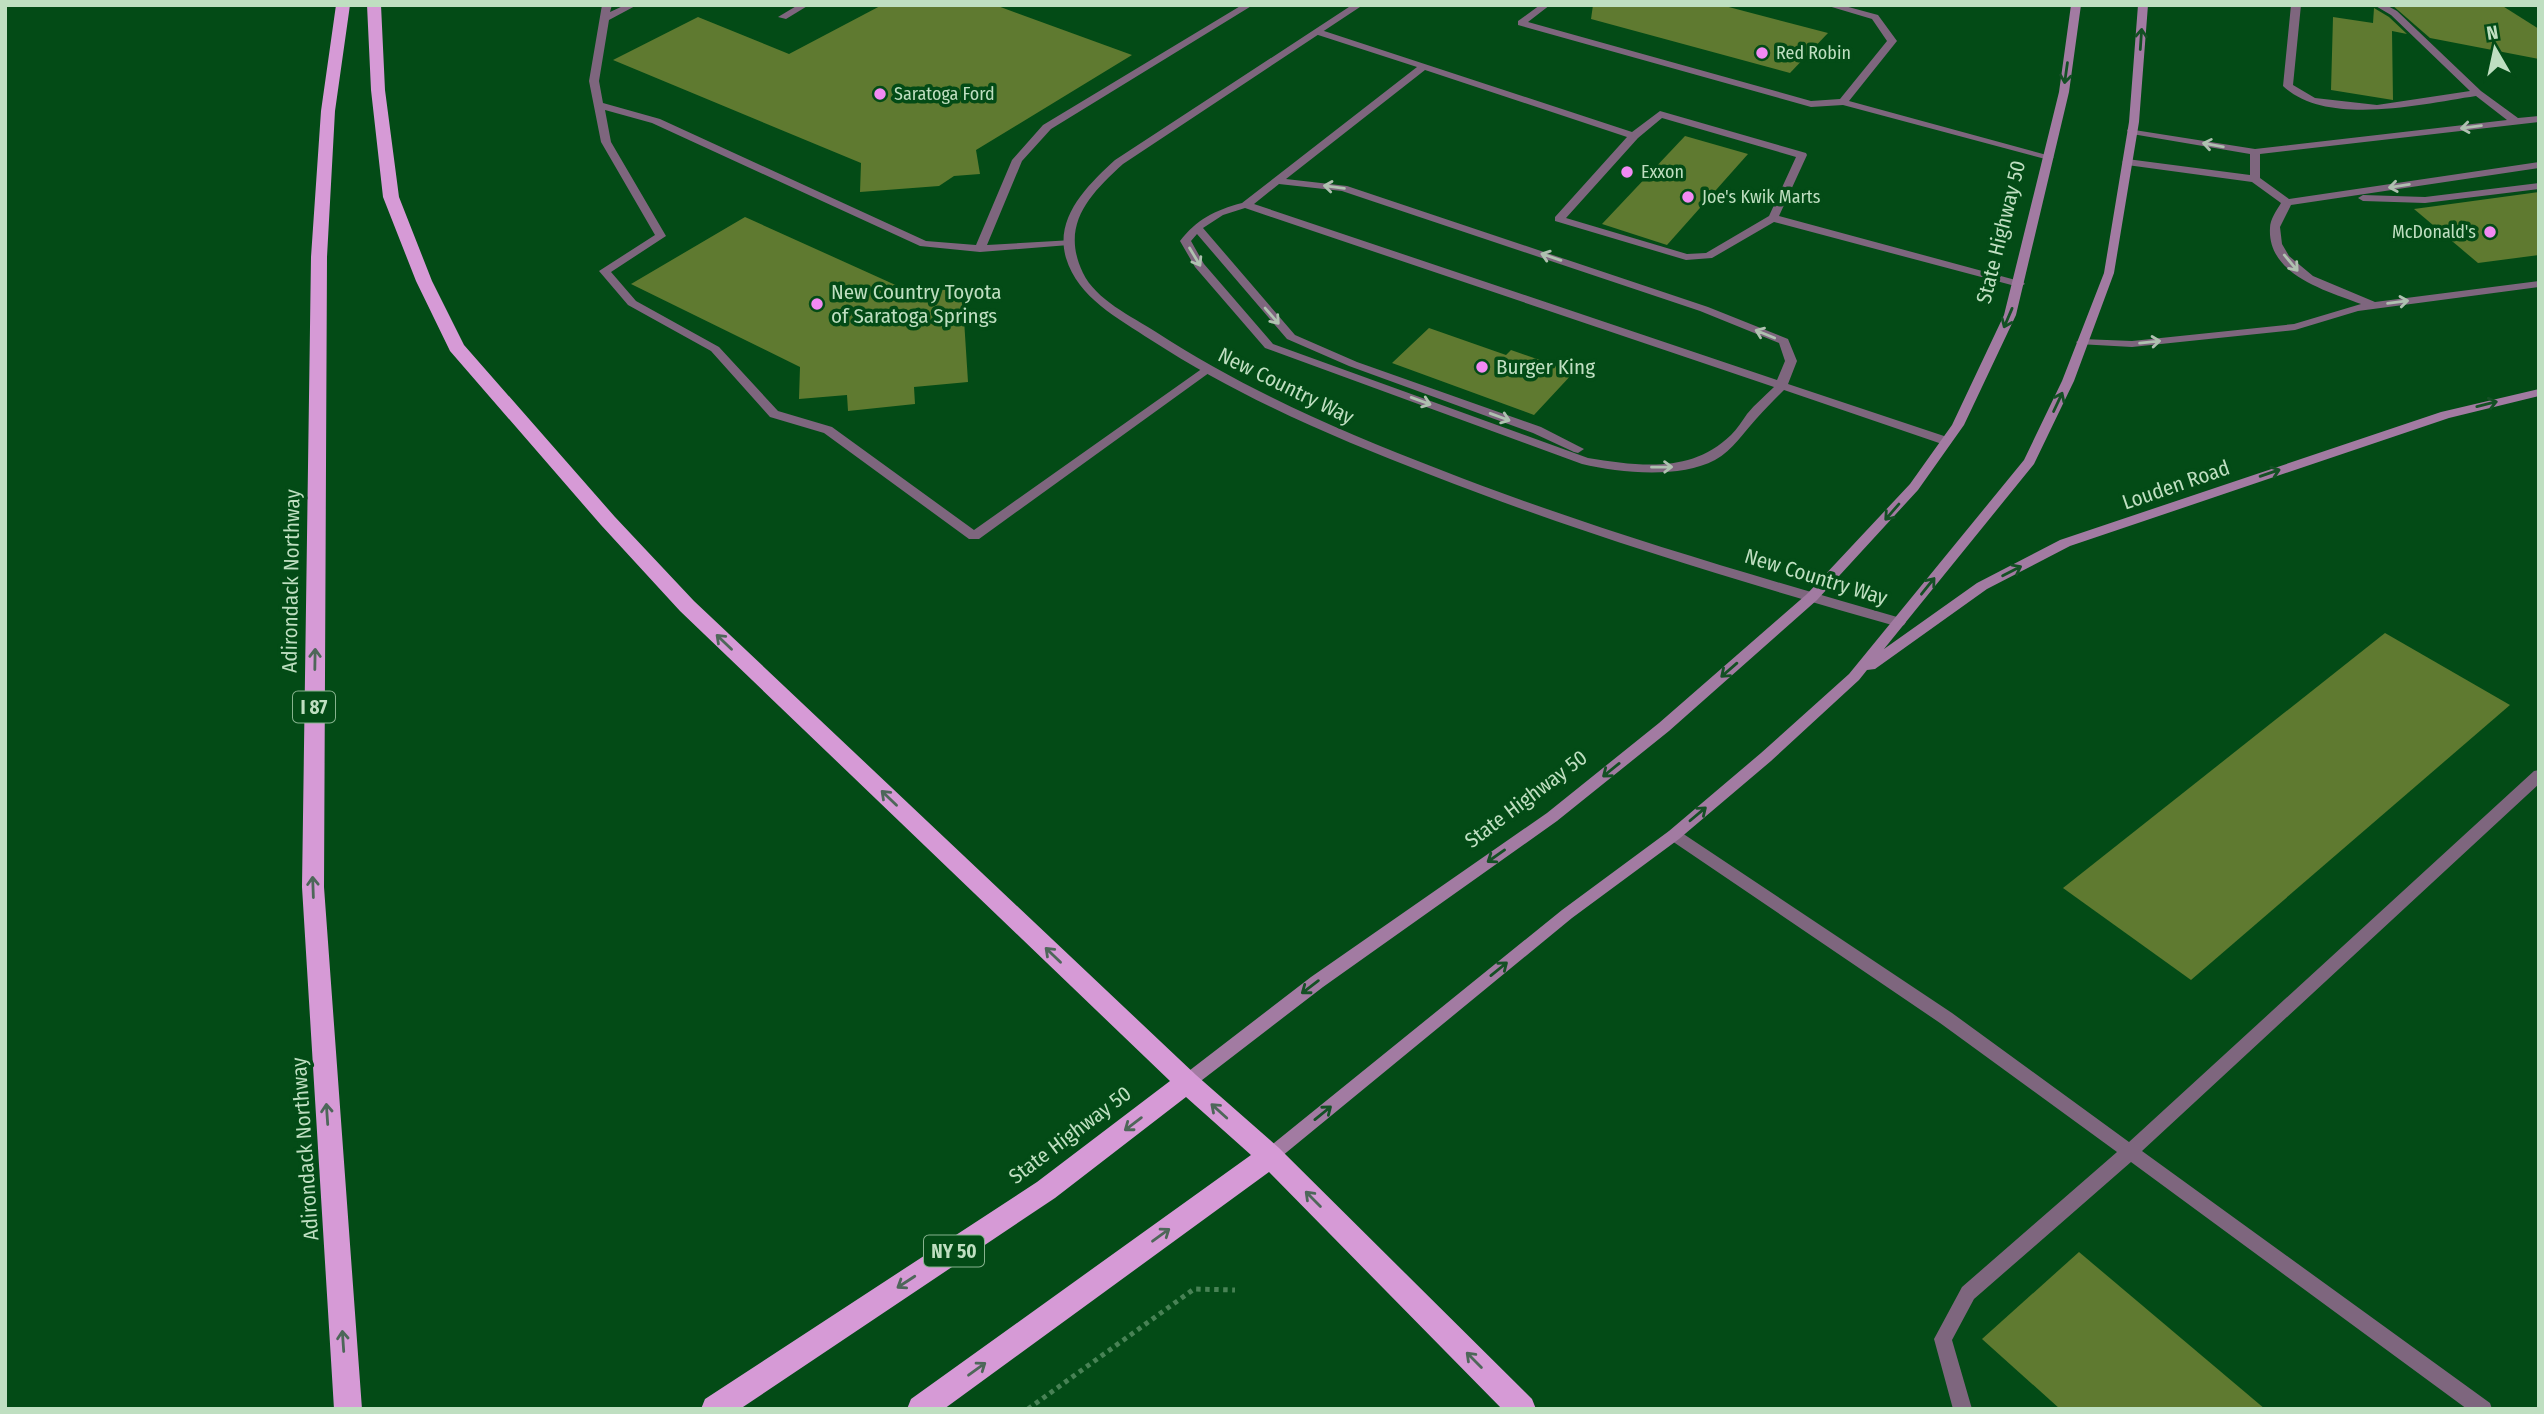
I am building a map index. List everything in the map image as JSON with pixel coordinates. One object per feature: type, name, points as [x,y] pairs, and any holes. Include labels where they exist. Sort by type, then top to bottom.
[{"type":"highway","name":"Adirondack Northway","points":[[344,5],[328,111],[319,257],[313,887],[348,1409]]},
{"type":"highway","points":[[374,5],[378,90],[391,197],[424,281],[456,347],[687,607],[1187,1082],[1270,1156],[1522,1409]]},
{"type":"highway","name":"State Highway 50","points":[[715,1409],[1046,1190],[1187,1082]]},
{"type":"highway","points":[[921,1409],[1270,1156]]},
{"type":"main road","name":"State Highway 50","points":[[1187,1082],[1317,982],[1552,817],[1664,727],[1812,597],[1914,486],[1958,425],[2010,315],[2064,92],[2076,5]]},
{"type":"main road","points":[[1270,1156],[1567,914],[1674,835],[1854,677],[2031,461],[2068,382],[2109,273],[2133,131],[2143,5]]},
{"type":"main road","name":"Louden Road","points":[[1854,677],[1982,586],[2066,543],[2445,415],[2539,392]]},
{"type":"street","points":[[607,5],[594,81],[606,142],[661,236],[604,271],[632,303],[715,349],[774,414],[828,430],[974,536],[1207,370]]},
{"type":"street","points":[[605,18],[633,5]]},
{"type":"street","points":[[783,17],[806,5]]},
{"type":"street","points":[[980,249],[1017,160],[1047,127],[1249,5]]},
{"type":"street","points":[[599,105],[656,121],[924,244],[980,249],[1069,243],[1070,222],[1087,190],[1119,162],[1359,5]]},
{"type":"street","points":[[1546,5],[1521,23],[1811,104],[1843,102],[2049,157]]},
{"type":"street","points":[[1829,5],[1875,18],[1892,41],[1843,102]]},
{"type":"street","points":[[2296,5],[2288,86],[2312,101],[2376,108],[2478,93]]},
{"type":"street","points":[[2378,5],[2394,13],[2478,93],[2516,122]]},
{"type":"street","points":[[1318,32],[1634,136]]},
{"type":"street","points":[[1276,181],[1343,188],[1727,318],[1784,341],[1791,361],[1781,386],[1736,437],[1711,457],[1678,467],[1617,466],[1586,461],[1269,346],[1199,265],[1185,241],[1196,227],[1218,211],[1246,205],[1276,181],[1424,66]]},
{"type":"street","points":[[1660,114],[1802,155],[1773,218],[1707,256],[1686,257],[1559,219],[1634,136],[1660,114]]},
{"type":"street","points":[[2133,131],[2255,152],[2539,119]]},
{"type":"street","points":[[2255,152],[2255,179]]},
{"type":"street","points":[[2127,162],[2255,179],[2287,202],[2539,165]]},
{"type":"street","points":[[2323,197],[2425,200],[2539,186]]},
{"type":"street","points":[[2287,202],[2275,226],[2280,251],[2301,275],[2374,306]]},
{"type":"street","points":[[1246,205],[1946,441]]},
{"type":"street","points":[[1773,218],[2019,284]]},
{"type":"street","points":[[1196,227],[1291,337],[1353,364],[1536,430],[1617,466]]},
{"type":"street","name":"New Country Way","points":[[1069,243],[1078,274],[1101,301],[1207,370],[1354,441],[1513,504],[1899,622]]},
{"type":"street","points":[[2082,342],[2132,344],[2295,327],[2357,308],[2539,284]]},
{"type":"street","points":[[1964,1409],[1943,1339],[1968,1293],[2130,1152],[2539,775]]},
{"type":"street","points":[[1674,835],[1946,1018],[2483,1409]]},
{"type":"path","points":[[1028,1409],[1194,1289],[1235,1290]]},
{"type":"building","name":"Saratoga Ford","points":[[882,5],[995,5],[1132,55],[976,150],[980,174],[954,176],[939,186],[860,192],[861,163],[613,60],[698,17],[789,54]]},
{"type":"building","name":"Red Robin","points":[[1593,5],[1721,5],[1828,33],[1790,73],[1591,19]]},
{"type":"building","points":[[2392,5],[2501,5],[2539,29],[2539,59],[2430,38]]},
{"type":"building","points":[[2374,8],[2389,17],[2407,34],[2392,31],[2393,100],[2331,90],[2333,17],[2373,23]]},
{"type":"building","points":[[1685,136],[1748,154],[1667,245],[1602,224]]},
{"type":"building","name":"McDonald's","points":[[2539,192],[2539,255],[2478,263],[2414,209]]},
{"type":"building","name":"New Country Toyota of Saratoga Springs","points":[[745,217],[911,292],[962,288],[968,382],[914,387],[915,404],[848,411],[847,395],[799,399],[800,367],[631,284]]},
{"type":"building","name":"Burger King","points":[[1429,328],[1506,355],[1511,350],[1574,372],[1534,415],[1392,363]]},
{"type":"building","points":[[2385,633],[2510,705],[2191,980],[2063,888]]},
{"type":"building","points":[[2079,1252],[2265,1409],[2060,1409],[1982,1339]]},
{"type":"place","name":"Red Robin","points":[[1762,53]]},
{"type":"place","name":"Saratoga Ford","points":[[880,94]]},
{"type":"place","name":"Exxon","points":[[1627,172]]},
{"type":"place","name":"Joe's Kwik Marts","points":[[1688,197]]},
{"type":"place","name":"McDonald's","points":[[2490,232]]},
{"type":"place","name":"New Country Toyota of Saratoga Springs","points":[[817,304]]},
{"type":"place","name":"Burger King","points":[[1482,367]]}]
